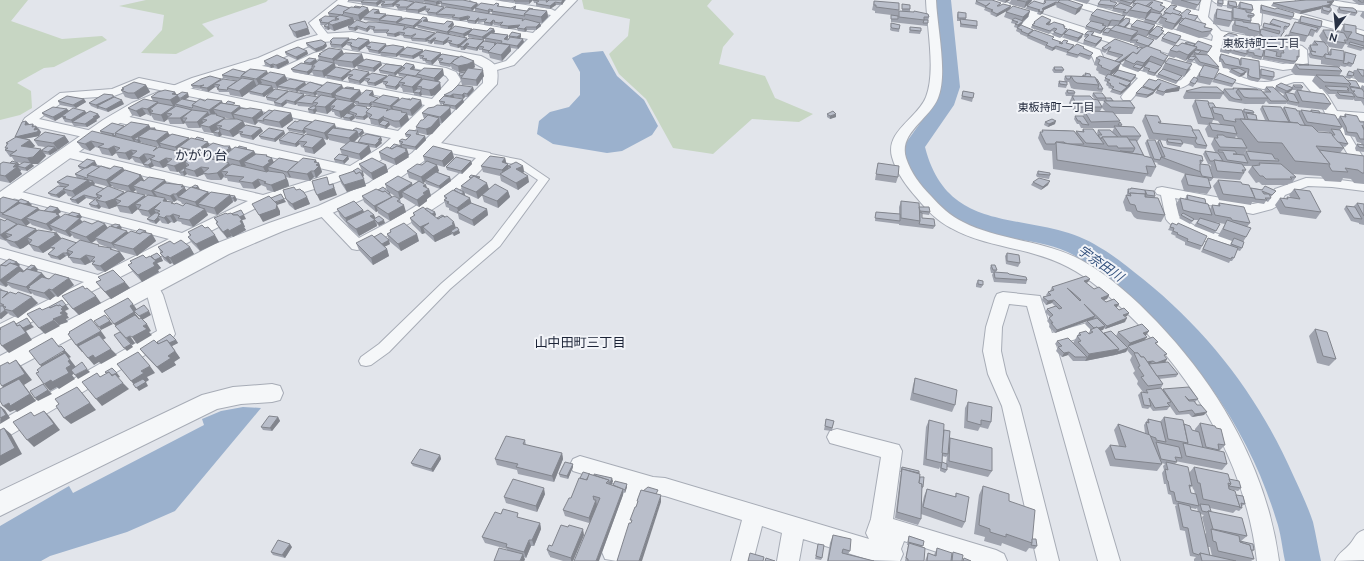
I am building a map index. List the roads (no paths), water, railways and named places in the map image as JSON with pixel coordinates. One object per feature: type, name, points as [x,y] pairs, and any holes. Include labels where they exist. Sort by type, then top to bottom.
[{"type":"street","points":[[475,0],[558,13]]},
{"type":"street","points":[[486,70],[510,63],[572,0]]},
{"type":"street","points":[[931,0],[935,75],[934,88],[928,104],[901,137],[897,145],[900,163],[906,174],[924,199],[946,220],[971,233],[987,238],[1042,249],[1075,263],[1115,291],[1158,334],[1190,372],[1211,401],[1228,430],[1241,458],[1250,485],[1259,516],[1268,561]]},
{"type":"street","points":[[989,0],[1198,68],[1230,78],[1237,78]]},
{"type":"street","points":[[1066,0],[1094,4],[1216,49],[1283,67],[1302,65],[1301,50],[1298,48],[1218,34],[1208,24],[1203,15],[1206,0]]},
{"type":"street","points":[[1151,0],[1203,15]]},
{"type":"street","points":[[1217,0],[1254,5],[1364,34]]},
{"type":"street","points":[[1254,5],[1290,0]]},
{"type":"street","points":[[1329,0],[1350,7],[1364,8]]},
{"type":"street","points":[[324,38],[315,26],[314,22],[341,2],[536,36]]},
{"type":"street","points":[[1074,28],[1094,4]]},
{"type":"street","points":[[1254,5],[1257,14],[1256,25]]},
{"type":"street","points":[[1036,16],[1025,26],[1027,28],[1096,52]]},
{"type":"street","points":[[1218,34],[1219,36],[1216,49],[1213,54],[1216,64],[1237,78],[1253,84],[1264,86],[1285,82],[1293,78],[1341,79],[1364,84]]},
{"type":"street","points":[[0,366],[222,249],[269,230],[323,211],[375,187],[405,168],[431,145],[490,84],[492,77],[486,70],[484,62],[465,56],[352,36],[324,38],[302,44],[273,58],[174,89],[148,101],[116,118],[5,197]]},
{"type":"street","points":[[1096,52],[1110,39]]},
{"type":"street","points":[[2,330],[223,218],[264,200],[361,167],[386,150],[453,84],[457,76],[442,70],[335,51],[318,54],[281,73]]},
{"type":"street","points":[[1096,52],[1099,60],[1167,84],[1181,86],[1198,68]]},
{"type":"street","points":[[246,66],[434,103]]},
{"type":"street","points":[[1341,79],[1344,74],[1358,70]]},
{"type":"street","points":[[1127,97],[1145,77]]},
{"type":"street","points":[[1306,78],[1321,94],[1333,114],[1335,122],[1364,170]]},
{"type":"street","points":[[92,135],[30,122],[64,96],[114,92],[139,82],[400,136]]},
{"type":"street","points":[[1333,114],[1364,117]]},
{"type":"street","points":[[116,118],[352,171]]},
{"type":"street","points":[[366,361],[384,348],[446,286],[496,243],[544,179],[517,162],[431,145]]},
{"type":"street","points":[[66,153],[264,200]]},
{"type":"street","points":[[323,211],[357,245],[434,203],[470,174],[485,156]]},
{"type":"street","points":[[1228,243],[1190,228],[1173,219],[1164,192],[1253,209],[1267,206],[1274,202],[1280,192],[1306,182],[1332,183],[1364,187]]},
{"type":"street","points":[[5,197],[183,238]]},
{"type":"street","points":[[0,253],[99,281]]},
{"type":"street","points":[[0,431],[166,334],[155,295],[150,286]]},
{"type":"street","points":[[1048,561],[1011,406],[997,374],[992,351],[994,326],[1003,298],[1034,300],[1109,561]]},
{"type":"street","points":[[1046,341],[1086,329]]},
{"type":"street","points":[[0,504],[210,402],[228,396],[272,393]]},
{"type":"street","points":[[837,437],[892,451],[882,519],[877,533],[892,551]]},
{"type":"street","points":[[580,465],[638,482],[665,487],[870,550],[892,551]]},
{"type":"street","points":[[613,552],[638,482]]},
{"type":"street","points":[[742,561],[754,514]]},
{"type":"street","points":[[788,561],[794,527]]},
{"type":"street","points":[[892,551],[894,528],[996,561]]},
{"type":"street","points":[[1346,561],[1358,551],[1364,540]]},
{"type":"water","points":[[603,51],[617,76],[644,100],[658,126],[652,135],[622,151],[607,153],[553,144],[537,134],[539,121],[550,112],[569,107],[580,95],[580,72],[572,58],[582,53]]},
{"type":"water","points":[[243,407],[261,408],[175,511],[127,532],[50,556],[41,561],[0,561],[0,526],[69,486],[73,493],[204,425],[202,419],[221,411]]},
{"type":"waterway","name":"宇奈田川","points":[[942,0],[950,87],[944,105],[914,147],[920,169],[928,184],[946,203],[972,219],[1001,228],[1040,234],[1060,239],[1084,249],[1151,300],[1176,324],[1219,374],[1255,430],[1270,460],[1295,522],[1303,561]]},
{"type":"district","name":"東板持町二丁目","points":[[1261,43]]},
{"type":"district","name":"東板持町一丁目","points":[[1056,107]]},
{"type":"district","name":"かがり台","points":[[201,155]]},
{"type":"district","name":"山中田町三丁目","points":[[580,342]]}]
